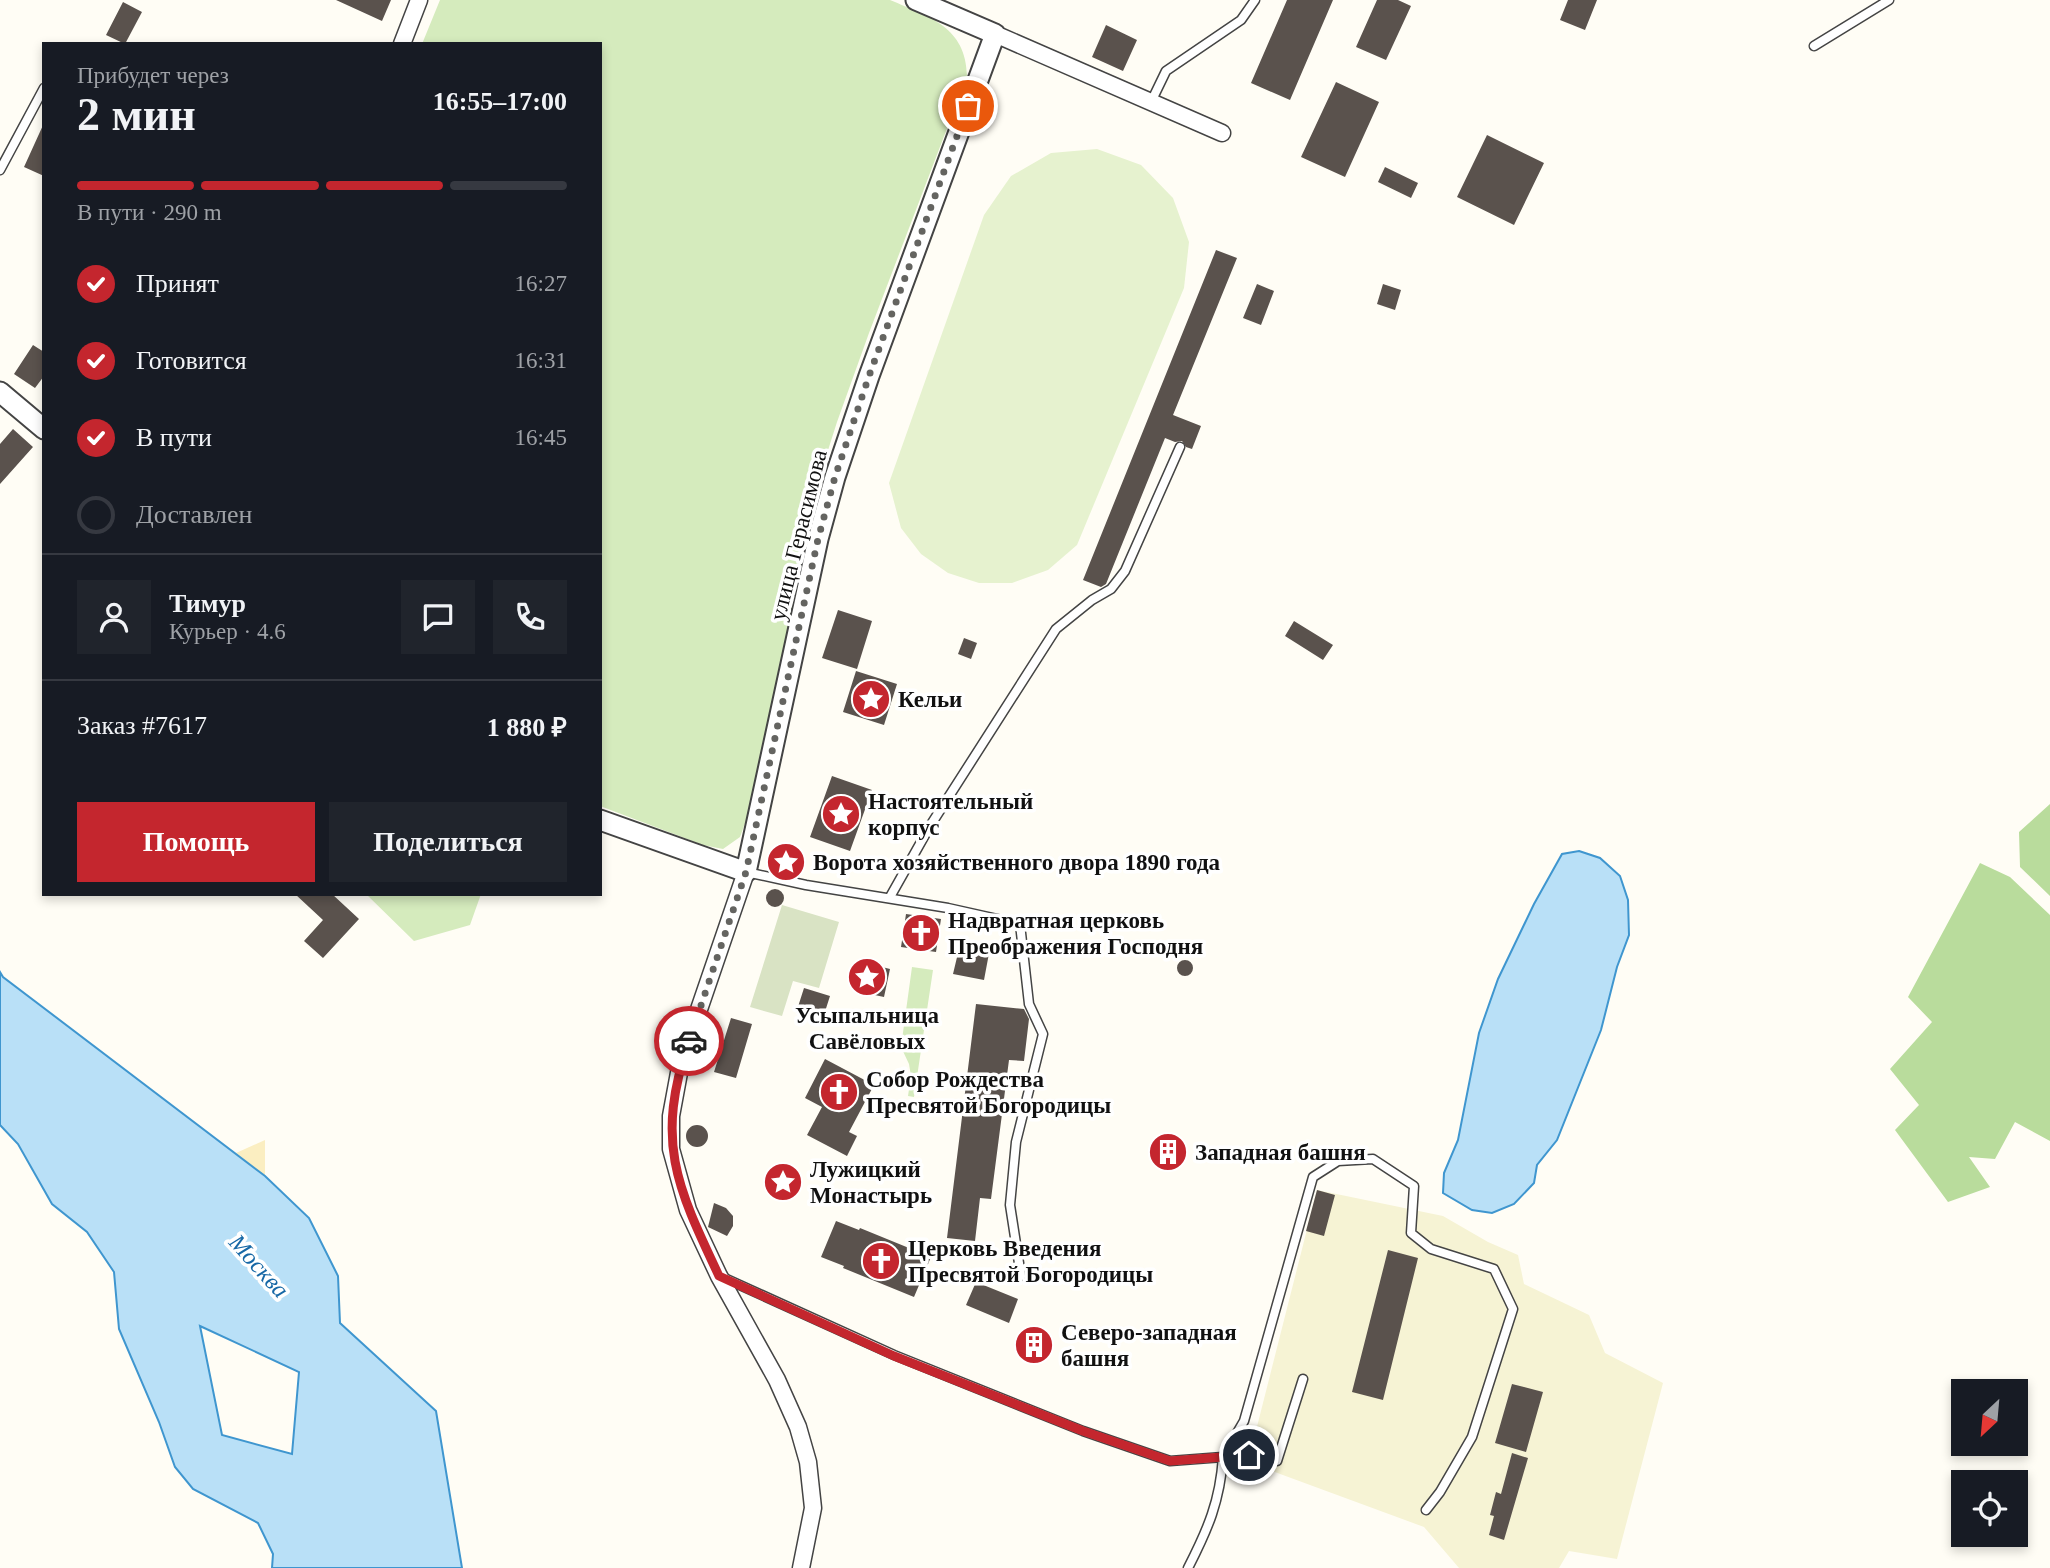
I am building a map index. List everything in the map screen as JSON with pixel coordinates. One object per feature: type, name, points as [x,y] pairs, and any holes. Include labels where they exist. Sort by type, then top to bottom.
[{"type":"street","points":[[403,42],[419,0]]},
{"type":"street","points":[[916,0],[1222,133]]},
{"type":"street","name":"улица Герасимова","points":[[746,872],[818,539],[835,477],[869,376],[995,34]]},
{"type":"street","points":[[0,392],[42,427]]},
{"type":"street","points":[[602,821],[746,872],[681,1062],[671,1116],[671,1149],[688,1210],[719,1276],[776,1380],[798,1427],[808,1462],[813,1508],[801,1568]]},
{"type":"lane","points":[[1151,102],[1166,71],[1241,20],[1255,0]]},
{"type":"lane","points":[[1814,46],[1889,0]]},
{"type":"lane","points":[[0,170],[42,92]]},
{"type":"lane","points":[[890,897],[930,826],[1056,629],[1092,600],[1111,589],[1125,571],[1180,447]]},
{"type":"lane","points":[[746,872],[806,885],[890,897],[1020,924],[1030,1004],[1043,1034],[1016,1142],[1010,1205],[1021,1276]]},
{"type":"lane","points":[[1188,1568],[1215,1508],[1223,1457],[1244,1421],[1313,1177],[1338,1161],[1373,1159],[1414,1185],[1411,1233],[1431,1249],[1494,1269],[1513,1309],[1472,1437],[1440,1492],[1426,1510]]},
{"type":"lane","points":[[719,1276],[894,1356],[1083,1431],[1170,1461],[1249,1455],[1277,1461],[1303,1379]]},
{"type":"shaded area","points":[[1317,1190],[1443,1216],[1488,1242],[1518,1255],[1524,1284],[1589,1315],[1605,1353],[1663,1383],[1617,1559],[1569,1551],[1559,1568],[1459,1568],[1424,1527],[1248,1462]]},
{"type":"green space","points":[[440,0],[890,0],[943,26],[953,35],[965,59],[967,76],[869,333],[808,513],[799,581],[749,812],[740,837],[723,849],[703,845],[602,807],[602,42],[423,42]]},
{"type":"green space","points":[[1097,149],[1141,165],[1173,198],[1189,242],[1184,288],[1077,545],[1048,570],[1012,583],[979,583],[948,573],[921,554],[901,528],[889,483],[984,215],[1011,176],[1051,153]]},
{"type":"green space","points":[[2050,804],[2050,896],[2020,867],[2019,832]]},
{"type":"green space","points":[[1980,863],[2010,877],[2050,915],[2050,1141],[2015,1122],[1995,1159],[1969,1157],[1990,1187],[1948,1202],[1895,1130],[1919,1105],[1890,1069],[1932,1022],[1908,997]]},
{"type":"green space","points":[[368,896],[480,896],[470,925],[414,941]]},
{"type":"green space","points":[[782,905],[839,922],[819,988],[793,981],[782,1016],[750,1007]]},
{"type":"green space","points":[[912,967],[933,970],[914,1097],[908,1096],[911,1076],[901,1047]]},
{"type":"sand","points":[[265,1140],[265,1176],[236,1153]]},
{"type":"water","points":[[1579,851],[1600,858],[1620,876],[1628,900],[1629,935],[1617,967],[1601,1030],[1557,1140],[1537,1165],[1534,1183],[1514,1204],[1492,1213],[1472,1210],[1443,1193],[1444,1173],[1458,1140],[1479,1033],[1498,979],[1534,904],[1562,854]]},
{"type":"water","name":"Москва","points":[[0,972],[3,977],[265,1176],[309,1218],[338,1276],[340,1323],[436,1411],[462,1568],[272,1568],[273,1554],[258,1523],[193,1489],[175,1467],[119,1329],[114,1272],[87,1232],[52,1204],[18,1144],[0,1125]],"holes":[[[200,1326],[299,1372],[292,1454],[222,1435]]]},
{"type":"building","points":[[336,0],[391,0],[382,21]]},
{"type":"building","points":[[1287,0],[1333,0],[1290,100],[1251,83]]},
{"type":"building","points":[[1377,0],[1398,0],[1411,6],[1386,60],[1356,47]]},
{"type":"building","points":[[1568,0],[1597,0],[1585,30],[1560,20]]},
{"type":"building","points":[[123,2],[142,12],[126,42],[106,35]]},
{"type":"building","points":[[1106,25],[1137,40],[1123,71],[1092,57]]},
{"type":"building","points":[[1336,82],[1379,102],[1345,177],[1301,157]]},
{"type":"building","points":[[42,127],[42,175],[24,167]]},
{"type":"building","points":[[1487,135],[1544,163],[1514,225],[1457,197]]},
{"type":"building","points":[[1385,167],[1418,183],[1411,198],[1378,182]]},
{"type":"building","points":[[1216,250],[1237,258],[1173,415],[1201,426],[1192,449],[1186,447],[1182,441],[1175,442],[1165,438],[1106,584],[1101,587],[1083,580]]},
{"type":"building","points":[[1257,284],[1274,291],[1261,325],[1243,318]]},
{"type":"building","points":[[1383,284],[1401,290],[1395,310],[1377,304]]},
{"type":"building","points":[[33,345],[42,351],[42,379],[35,388],[14,374]]},
{"type":"building","points":[[13,429],[33,447],[0,484],[0,444]]},
{"type":"building","points":[[838,610],[872,621],[857,669],[822,658]]},
{"type":"building","points":[[1294,621],[1333,645],[1323,660],[1285,636]]},
{"type":"building","points":[[964,638],[977,643],[971,659],[958,654]]},
{"type":"building","points":[[856,671],[897,684],[884,725],[843,712]]},
{"type":"building","points":[[832,776],[872,790],[850,851],[810,837]]},
{"type":"building","points":[[775,889],[781,892],[784,898],[781,904],[775,907],[769,904],[766,898],[769,892]]},
{"type":"building","points":[[297,896],[334,896],[359,919],[323,958],[304,941],[323,920]]},
{"type":"building","name":"Надвратная церковь Преображения Господня","points":[[906,914],[941,919],[936,952],[901,947]]},
{"type":"building","points":[[975,945],[990,948],[984,980],[953,974],[958,953],[973,956]]},
{"type":"building","points":[[1185,960],[1191,962],[1191,974],[1185,976],[1179,974],[1177,968],[1179,962]]},
{"type":"building","points":[[862,962],[890,969],[884,997],[856,991]]},
{"type":"building","points":[[804,988],[830,996],[822,1021],[796,1013]]},
{"type":"building","points":[[976,1004],[1024,1009],[1029,1019],[1024,1061],[1009,1060],[991,1199],[980,1198],[975,1241],[947,1238]]},
{"type":"building","points":[[731,1018],[752,1024],[736,1078],[714,1072]]},
{"type":"building","name":"Собор Рождества Пресвятой Богородицы","points":[[825,1059],[874,1085],[849,1132],[857,1136],[847,1156],[807,1135],[822,1107],[805,1098]]},
{"type":"building","points":[[697,1125],[705,1128],[708,1136],[705,1144],[697,1147],[689,1144],[686,1136],[689,1128]]},
{"type":"building","name":"Западная башня","points":[[1168,1142],[1174,1145],[1177,1151],[1174,1157],[1168,1160],[1162,1157],[1159,1151],[1162,1145]]},
{"type":"building","points":[[1317,1190],[1335,1195],[1324,1236],[1306,1231]]},
{"type":"building","points":[[714,1203],[726,1208],[733,1216],[733,1226],[727,1236],[708,1227]]},
{"type":"building","name":"Церковь Введения Пресвятой Богородицы","points":[[836,1221],[931,1257],[914,1297],[821,1257]]},
{"type":"building","points":[[1388,1250],[1418,1258],[1383,1400],[1352,1392]]},
{"type":"building","points":[[976,1282],[1018,1299],[1009,1323],[966,1305]]},
{"type":"building","name":"Северо-западная башня","points":[[1033,1338],[1041,1346],[1033,1354],[1025,1346]]},
{"type":"building","points":[[1512,1384],[1543,1392],[1526,1452],[1495,1443]]},
{"type":"building","points":[[1512,1453],[1528,1458],[1504,1540],[1489,1535],[1494,1516],[1490,1515],[1496,1492],[1501,1494]]},
{"type":"way so far","points":[[689,1041],[746,872],[818,539],[835,477],[968,106]]},
{"type":"place","name":"Кельи","points":[[871,699]]},
{"type":"place","name":"Настоятельный корпус","points":[[841,814]]},
{"type":"place","name":"Ворота хозяйственного двора 1890 года","points":[[786,862]]},
{"type":"place","name":"Надвратная церковь Преображения Господня","points":[[921,933]]},
{"type":"place","name":"Усыпальница Савёловых","points":[[867,977]]},
{"type":"place","name":"Собор Рождества Пресвятой Богородицы","points":[[839,1092]]},
{"type":"place","name":"Западная башня","points":[[1168,1152]]},
{"type":"place","name":"Лужицкий Монастырь","points":[[783,1182]]},
{"type":"place","name":"Церковь Введения Пресвятой Богородицы","points":[[881,1261]]},
{"type":"place","name":"Северо-западная башня","points":[[1034,1345]]},
{"type":"route","points":[[689,1041],[681,1062],[671,1116],[671,1149],[688,1210],[719,1276],[894,1356],[1083,1431],[1170,1461],[1249,1455]]}]
